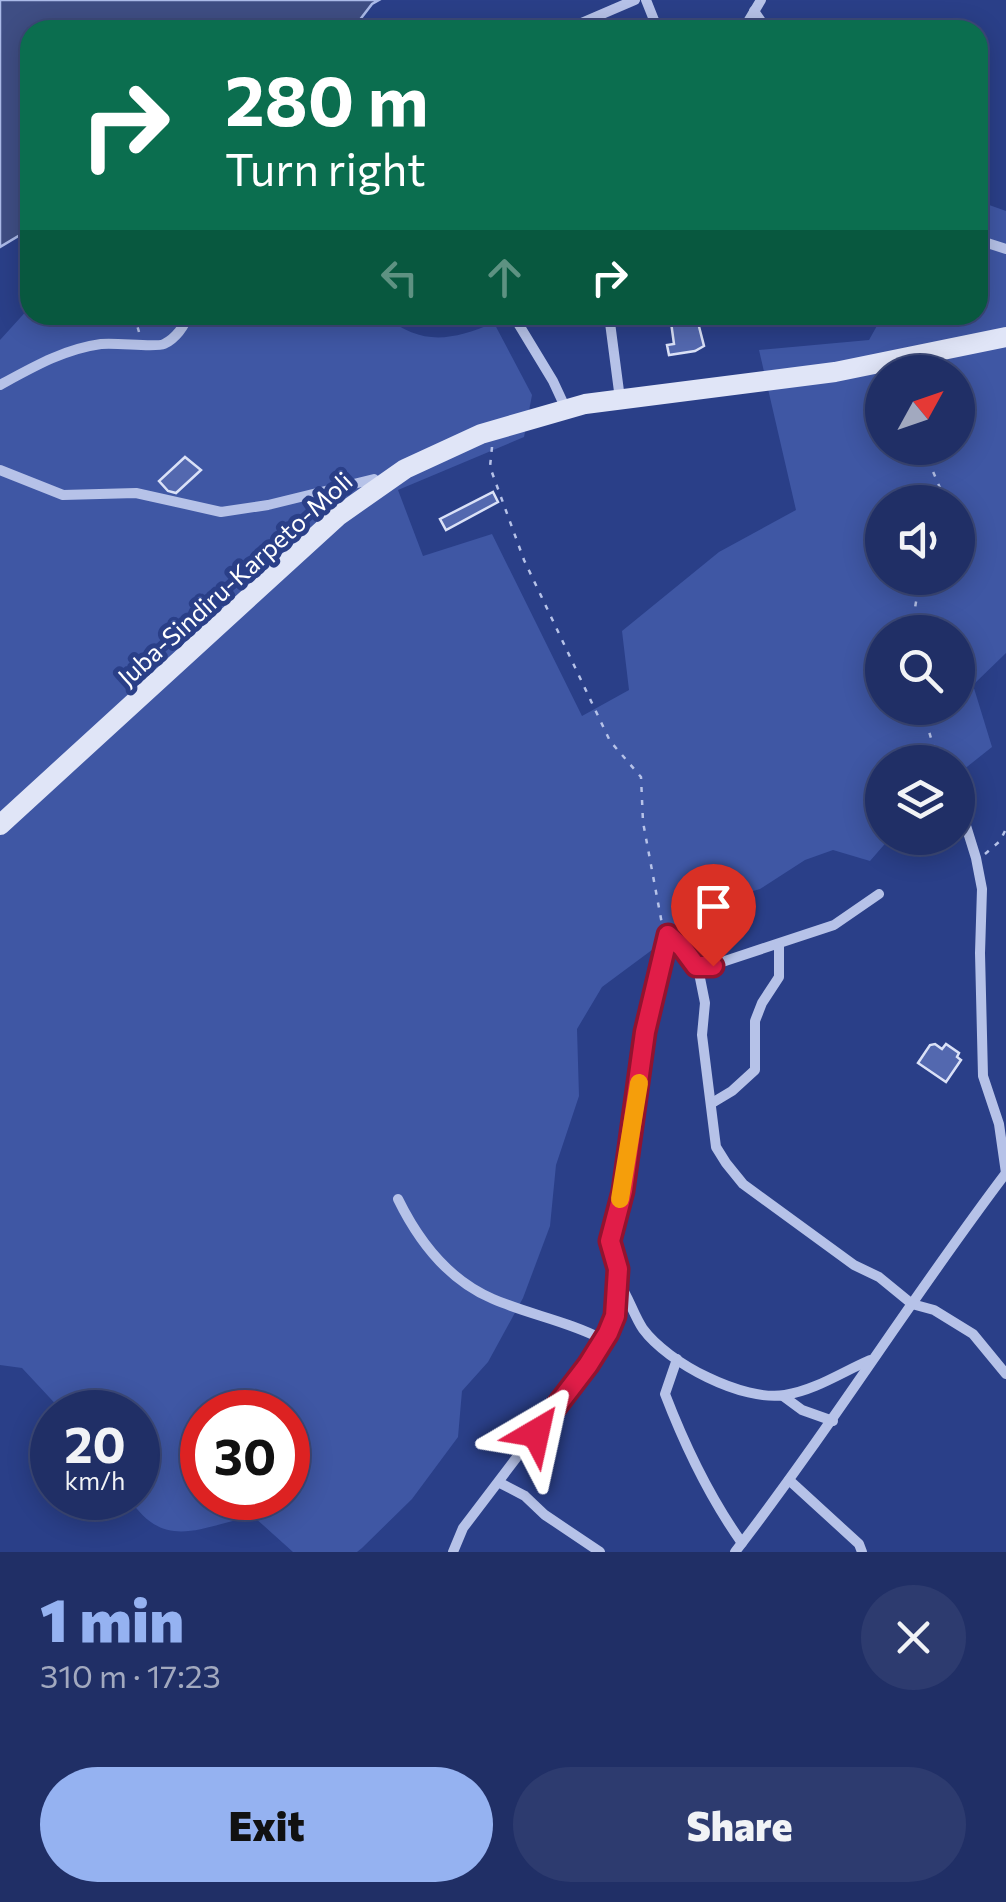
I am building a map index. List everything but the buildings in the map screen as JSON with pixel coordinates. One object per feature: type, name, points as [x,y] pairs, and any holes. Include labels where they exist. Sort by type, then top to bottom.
[{"type":"main road","name":"Juba-Sindiru-Karpeto-Moli","points":[[0,825],[350,507],[405,468],[493,430],[566,409],[835,372],[1006,337]]},
{"type":"street","points":[[588,20],[635,0]]},
{"type":"street","points":[[0,385],[44,360],[73,350],[104,343],[166,344],[183,325]]},
{"type":"street","points":[[519,325],[566,409]]},
{"type":"street","points":[[610,325],[620,400]]},
{"type":"street","points":[[0,470],[63,495],[136,493],[221,512],[268,505],[374,479]]},
{"type":"street","points":[[677,1359],[665,1394],[739,1548],[1006,1173],[999,1124],[983,1076],[982,890],[975,855]]},
{"type":"street","points":[[696,966],[713,966],[834,924],[879,894]]},
{"type":"street","points":[[453,1552],[463,1528],[604,1340],[615,1316],[617,1282],[610,1241],[623,1191],[645,1032],[668,935],[696,966],[704,1003],[702,1036],[716,1147],[743,1184],[854,1264],[888,1283],[912,1304],[955,1320],[973,1334],[1006,1374]]},
{"type":"street","points":[[712,1104],[756,1070],[755,1020],[779,977],[780,945]]},
{"type":"street","points":[[398,1199],[413,1230],[463,1282],[491,1298],[556,1318],[604,1340]]},
{"type":"street","points":[[617,1282],[645,1332],[697,1372],[742,1390],[783,1396],[818,1386],[872,1359]]},
{"type":"street","points":[[783,1396],[802,1410],[833,1421]]},
{"type":"street","points":[[789,1480],[859,1544],[862,1552]]},
{"type":"street","points":[[500,1483],[525,1496],[545,1515],[600,1552]]},
{"type":"path","points":[[136,325],[140,343]]},
{"type":"path","points":[[493,430],[490,468],[524,560],[610,741],[641,777],[643,822],[660,922],[668,935]]},
{"type":"path","points":[[976,858],[993,849],[1006,829]]},
{"type":"shaded area","points":[[0,0],[379,0],[360,20],[20,20],[20,235],[0,247]]},
{"type":"shaded area","points":[[988,205],[1006,211],[1006,653],[975,683],[975,615],[865,615],[865,725],[975,725],[975,692],[992,747],[975,760],[975,745],[865,745],[865,855],[875,855],[870,861],[833,850],[805,860],[760,889],[718,901],[602,987],[577,1029],[579,1096],[556,1165],[550,1226],[523,1298],[488,1362],[462,1391],[458,1437],[412,1499],[362,1548],[357,1552],[293,1552],[257,1520],[310,1520],[310,1390],[180,1390],[180,1520],[237,1520],[184,1531],[156,1525],[149,1520],[160,1520],[160,1390],[42,1390],[22,1368],[0,1365],[0,340],[20,318],[20,325],[397,325],[436,337],[495,325],[532,395],[524,437],[398,490],[423,556],[492,534],[582,716],[629,690],[622,631],[719,552],[796,510],[759,350],[869,340],[877,325],[988,325]]},
{"type":"slow traffic","points":[[620,1199],[639,1083]]},
{"type":"route","points":[[536,1433],[588,1365],[615,1316],[618,1269],[610,1241],[623,1191],[645,1032],[668,935],[696,966],[713,966]]}]
